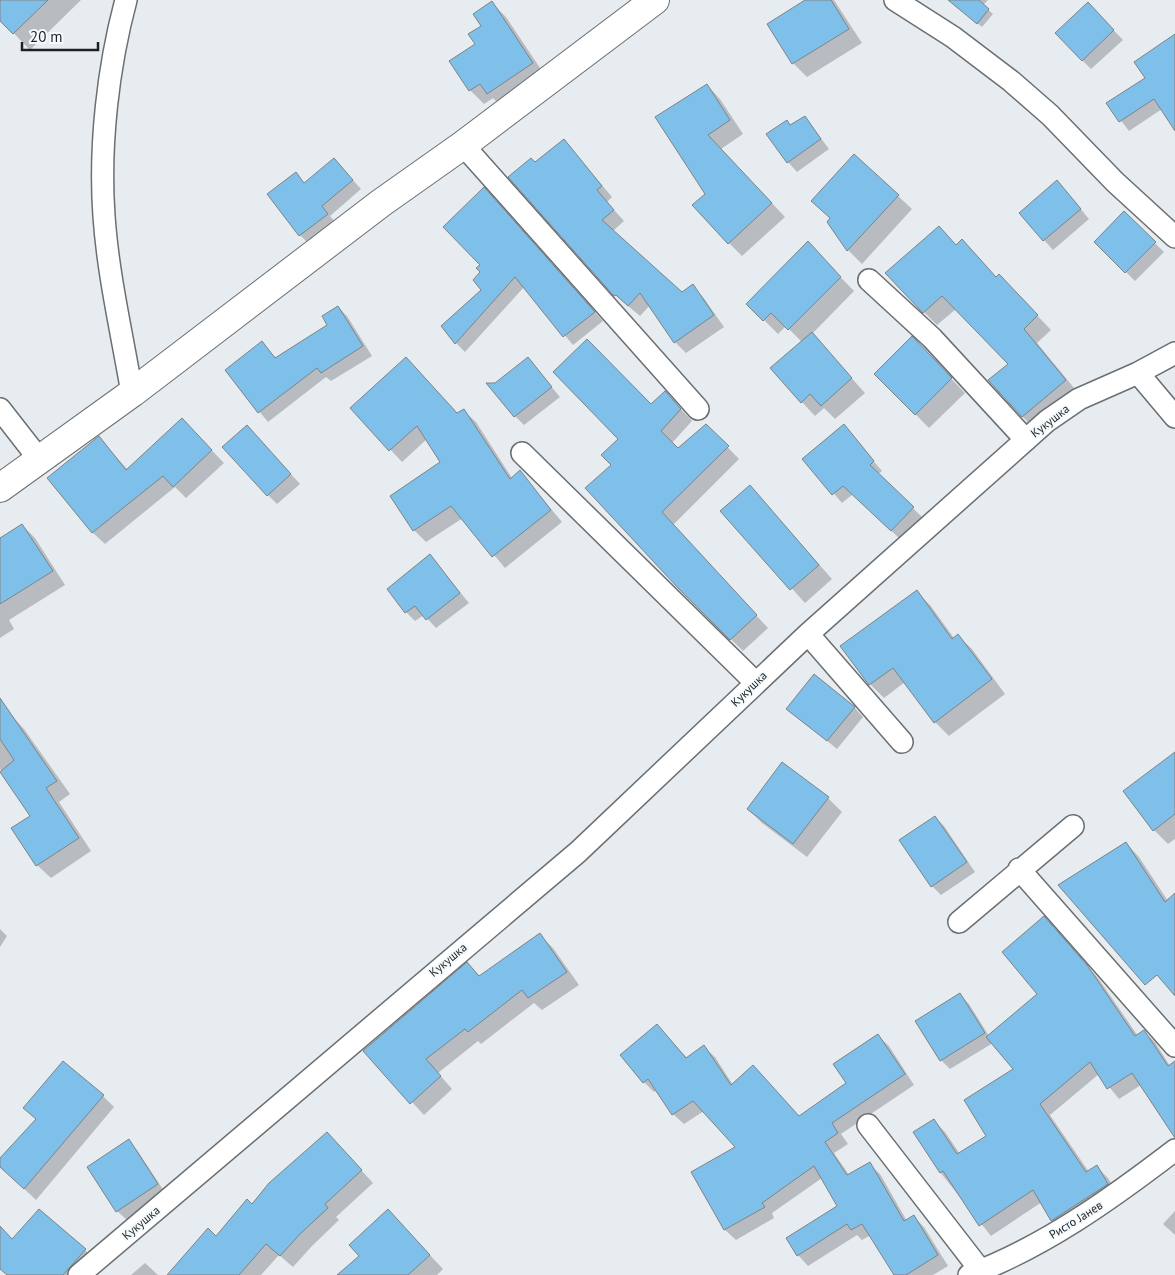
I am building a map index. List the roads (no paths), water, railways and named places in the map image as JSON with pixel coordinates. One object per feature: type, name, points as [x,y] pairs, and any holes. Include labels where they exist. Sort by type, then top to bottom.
[{"type":"main road","points":[[0,488],[132,393],[381,203],[464,145],[654,0]]},
{"type":"street","points":[[126,0],[115,40],[108,101],[104,165],[104,214],[107,250],[132,393]]},
{"type":"street","points":[[895,0],[953,37],[1012,81],[1050,115],[1115,182],[1175,237]]},
{"type":"street","points":[[464,145],[698,409]]},
{"type":"street","points":[[869,280],[932,338],[1026,440]]},
{"type":"street","name":"Кукушка","points":[[79,1275],[578,852],[808,634],[1026,440],[1079,399],[1138,373],[1175,353]]},
{"type":"street","points":[[1138,373],[1175,416]]},
{"type":"street","points":[[0,409],[39,459]]},
{"type":"street","points":[[522,452],[756,683]]},
{"type":"street","points":[[808,634],[902,742]]},
{"type":"street","points":[[959,922],[1019,869],[1073,826]]},
{"type":"street","points":[[1019,869],[1175,1046]]},
{"type":"street","points":[[868,1124],[975,1273]]},
{"type":"street","name":"Ристо Јанев","points":[[975,1273],[1044,1239],[1122,1191],[1175,1150]]}]
